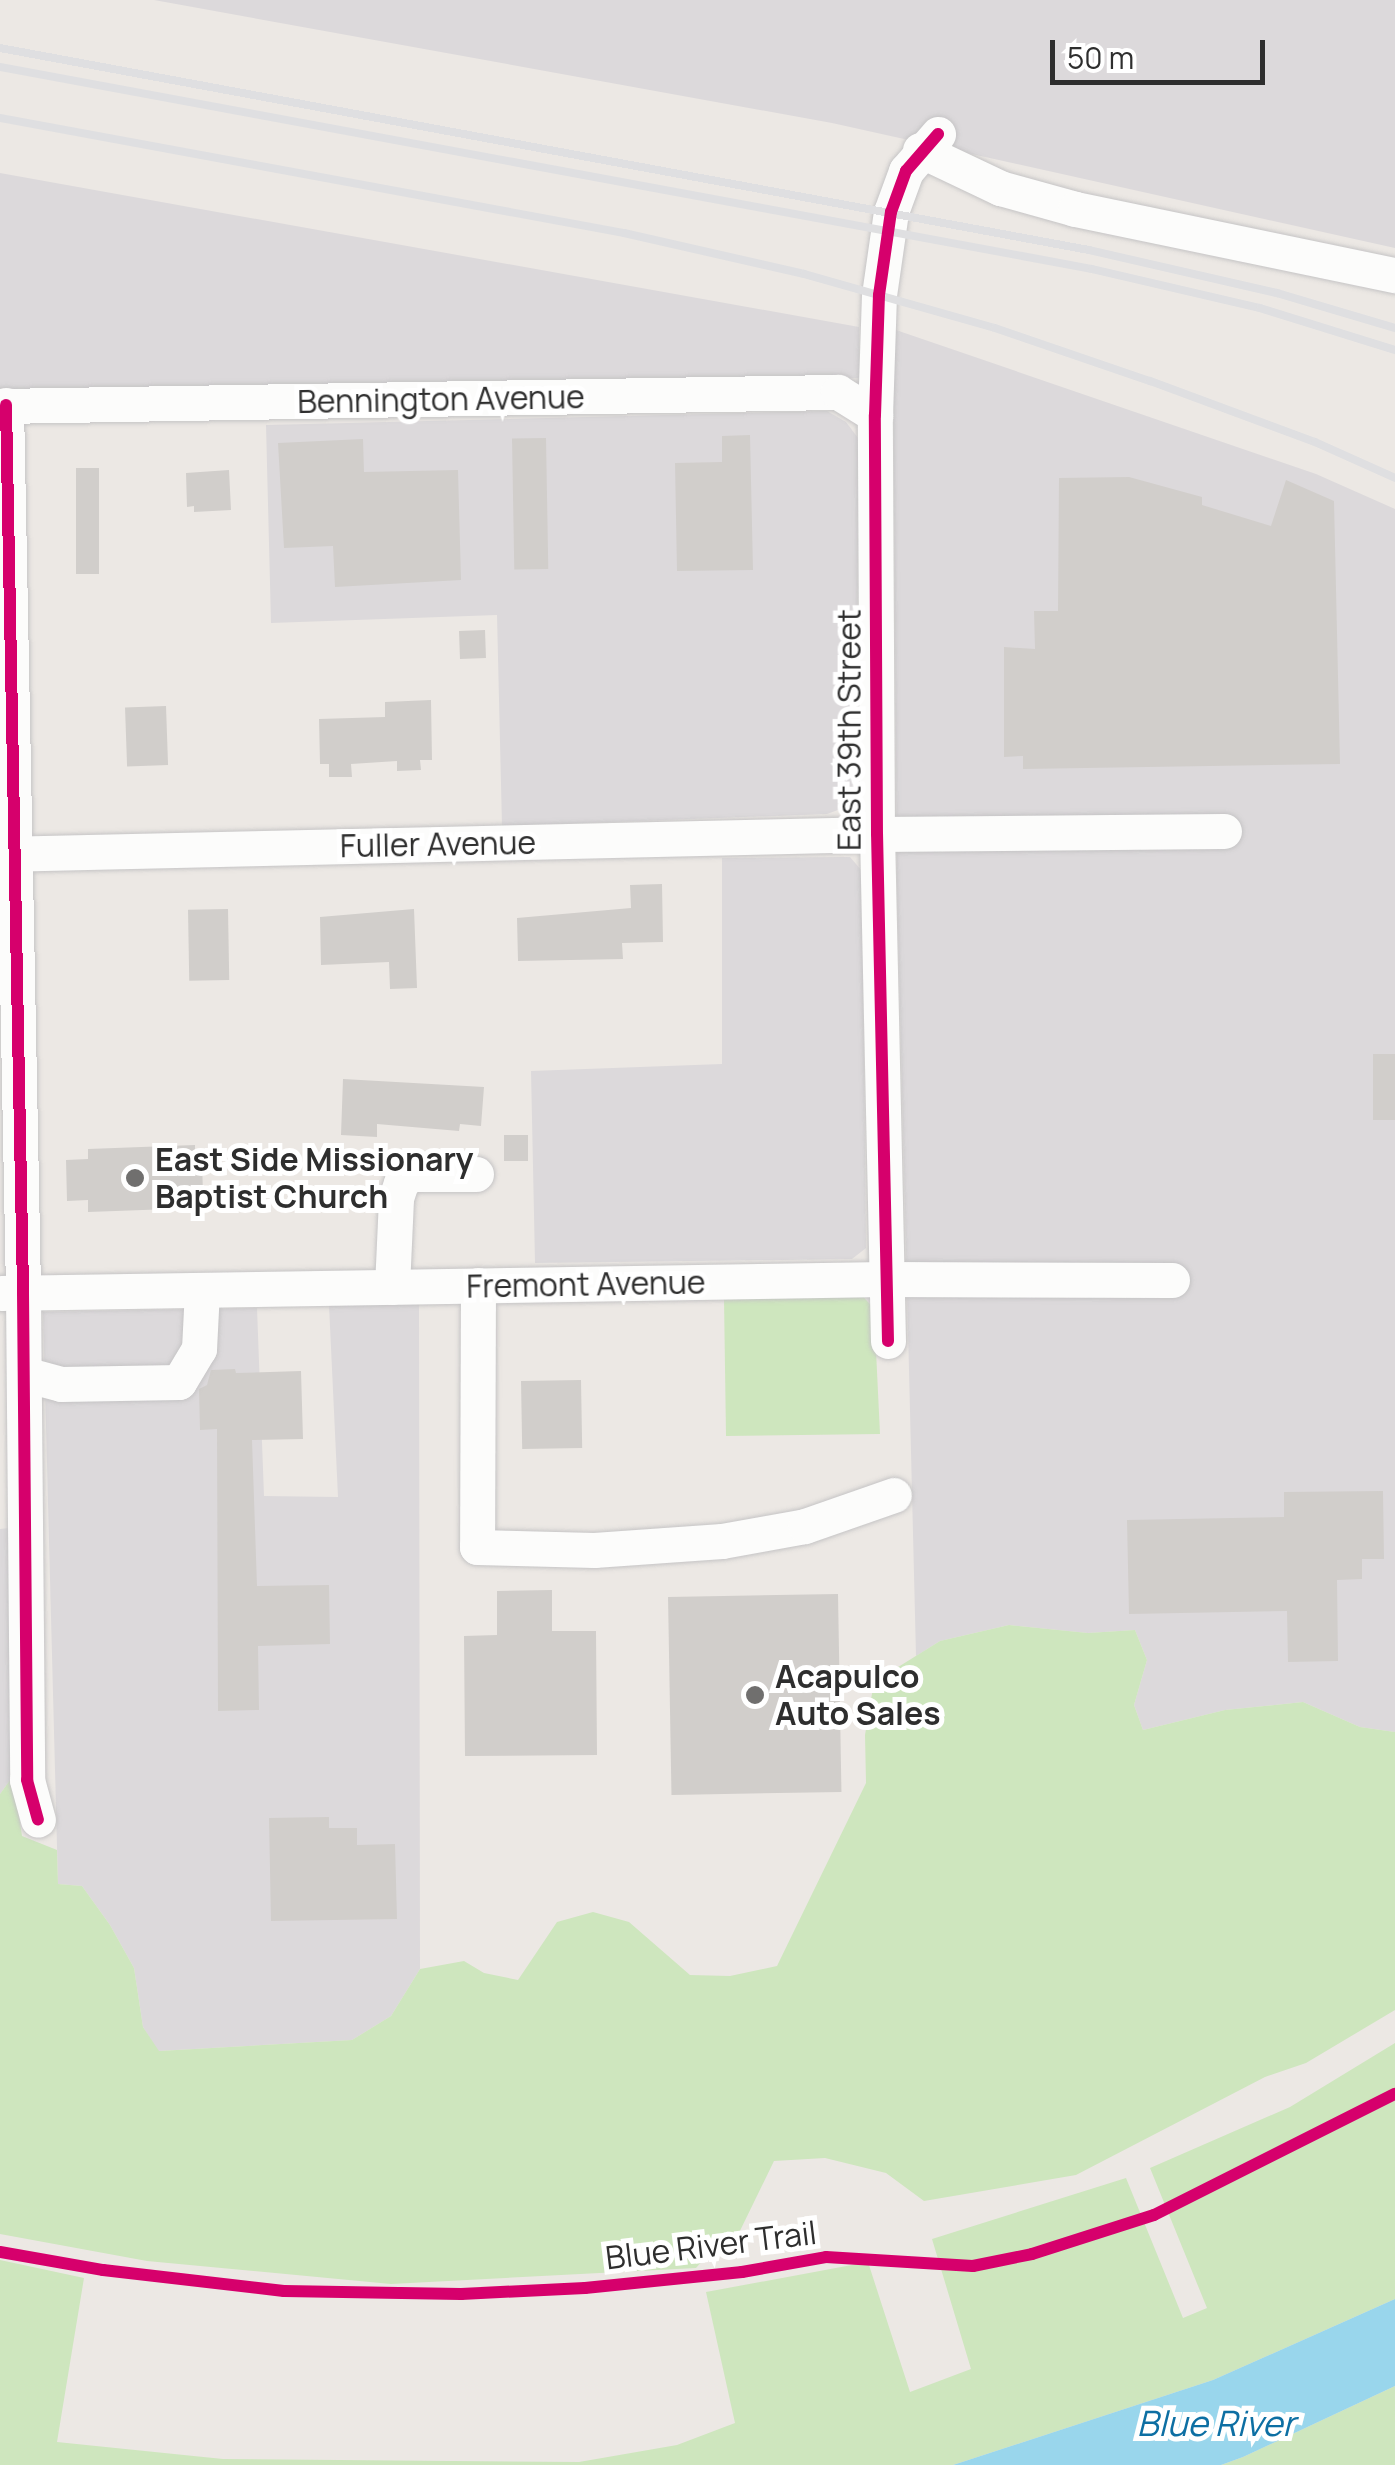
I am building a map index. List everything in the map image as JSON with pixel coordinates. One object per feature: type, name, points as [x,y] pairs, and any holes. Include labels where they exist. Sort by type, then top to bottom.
[{"type":"street","name":"East 39th Street","points":[[888,1341],[877,834],[875,415],[879,295],[891,212],[906,170],[929,142],[1000,188],[1075,209],[1395,275]]},
{"type":"street","name":"Bennington Avenue","points":[[3,406],[838,392],[875,415]]},
{"type":"street","points":[[3,406],[12,1293],[24,1374],[27,1780],[38,1820]]},
{"type":"street","name":"Fuller Avenue","points":[[8,854],[877,834],[1224,831]]},
{"type":"street","points":[[392,1287],[396,1198],[401,1184],[410,1174],[476,1174]]},
{"type":"street","name":"Fremont Avenue","points":[[12,1293],[885,1279],[1172,1280]]},
{"type":"street","points":[[478,1285],[477,1547],[594,1550],[722,1541],[805,1526],[894,1495]]},
{"type":"street","points":[[24,1374],[61,1384],[179,1382],[199,1349],[202,1290]]},
{"type":"shaded area","points":[[154,0],[1395,0],[1395,248],[832,123]]},
{"type":"shaded area","points":[[0,173],[859,327],[859,378],[0,391]]},
{"type":"shaded area","points":[[893,329],[1316,474],[1395,509],[1395,1732],[1360,1727],[1303,1702],[1225,1710],[1143,1730],[1134,1705],[1147,1660],[1135,1630],[1088,1633],[1009,1625],[940,1641],[916,1656],[897,880]]},
{"type":"shaded area","points":[[827,411],[846,422],[858,438],[857,791],[846,807],[827,814],[502,826],[497,615],[271,623],[266,425]]},
{"type":"shaded area","points":[[850,857],[862,871],[866,1248],[852,1259],[535,1263],[531,1071],[722,1064],[722,858]]},
{"type":"shaded area","points":[[419,1303],[420,1969],[391,2016],[352,2040],[158,2051],[143,2027],[134,1968],[110,1925],[82,1886],[58,1884],[43,1312],[257,1308],[264,1496],[338,1497],[329,1305]]},
{"type":"shaded area","points":[[9,1528],[13,1776],[0,1794],[0,1529]]},
{"type":"green space","points":[[861,1294],[874,1309],[880,1434],[726,1436],[724,1299]]},
{"type":"green space","points":[[1009,1625],[1088,1633],[1135,1630],[1147,1660],[1134,1705],[1143,1730],[1225,1710],[1303,1702],[1360,1727],[1395,1732],[1395,2010],[1306,2063],[1265,2077],[1076,2175],[924,2201],[886,2173],[825,2158],[774,2161],[736,2239],[710,2252],[696,2268],[391,2284],[147,2261],[0,2234],[0,1794],[13,1776],[22,1836],[57,1850],[58,1884],[82,1886],[110,1925],[134,1968],[143,2027],[159,2051],[352,2040],[391,2016],[420,1969],[464,1961],[484,1973],[518,1980],[557,1922],[593,1912],[629,1922],[690,1975],[730,1976],[777,1966],[866,1783],[865,1735],[874,1682],[940,1641]]},
{"type":"green space","points":[[1395,2043],[1395,2299],[1213,2380],[953,2465],[0,2465],[0,2260],[84,2278],[57,2442],[223,2459],[579,2462],[677,2445],[735,2423],[706,2292],[868,2262],[910,2392],[971,2369],[932,2239],[1126,2178],[1183,2318],[1207,2308],[1150,2168],[1290,2107]]},
{"type":"green space","points":[[1395,2386],[1395,2465],[1221,2465],[1243,2457]]},
{"type":"water","name":"Blue River","points":[[1395,2299],[1395,2386],[1243,2457],[1221,2465],[953,2465],[1213,2380]]},
{"type":"building","points":[[750,435],[753,570],[677,571],[675,463],[722,462],[722,436]]},
{"type":"building","points":[[546,438],[548,569],[514,570],[512,439]]},
{"type":"building","points":[[363,439],[364,472],[458,470],[461,580],[335,587],[333,546],[284,548],[278,443]]},
{"type":"building","points":[[76,468],[99,468],[99,574],[76,574]]},
{"type":"building","points":[[229,470],[231,510],[194,512],[194,506],[187,507],[186,473]]},
{"type":"building","points":[[1129,477],[1202,497],[1202,505],[1271,526],[1286,480],[1334,501],[1340,764],[1023,769],[1023,756],[1004,757],[1004,647],[1035,649],[1034,611],[1058,611],[1059,478]]},
{"type":"building","points":[[485,630],[486,658],[460,659],[459,631]]},
{"type":"building","points":[[431,700],[432,760],[420,760],[421,770],[397,771],[397,761],[351,764],[352,777],[329,777],[329,764],[320,764],[319,719],[385,717],[385,702]]},
{"type":"building","points":[[166,706],[168,765],[127,766],[125,707]]},
{"type":"building","points":[[662,884],[663,942],[622,943],[623,959],[518,961],[517,918],[631,908],[630,885]]},
{"type":"building","points":[[228,909],[229,980],[189,981],[188,910]]},
{"type":"building","points":[[414,909],[417,988],[390,989],[389,962],[321,965],[320,917]]},
{"type":"building","points":[[1373,1054],[1395,1054],[1395,1120],[1373,1120]]},
{"type":"building","points":[[343,1079],[484,1087],[481,1126],[460,1124],[459,1131],[377,1124],[377,1137],[341,1135]]},
{"type":"building","points":[[504,1135],[528,1135],[528,1161],[504,1161]]},
{"type":"building","name":"East Side Missionary Baptist Church","points":[[195,1145],[195,1161],[202,1161],[203,1194],[197,1194],[198,1208],[88,1212],[88,1200],[67,1201],[66,1160],[88,1159],[88,1149]]},
{"type":"building","points":[[235,1369],[236,1373],[301,1371],[303,1439],[252,1440],[257,1586],[329,1585],[330,1644],[258,1646],[259,1710],[218,1711],[217,1429],[200,1430],[199,1389],[207,1385],[211,1370]]},
{"type":"building","points":[[581,1380],[582,1448],[522,1449],[521,1381]]},
{"type":"building","points":[[1383,1491],[1384,1559],[1362,1559],[1362,1579],[1337,1580],[1338,1661],[1288,1662],[1287,1611],[1129,1614],[1127,1520],[1284,1517],[1284,1492]]},
{"type":"building","points":[[552,1590],[552,1631],[596,1631],[597,1755],[465,1756],[464,1636],[497,1635],[497,1591]]},
{"type":"building","name":"Acapulco Auto Sales","points":[[838,1594],[841,1792],[671,1795],[668,1597]]},
{"type":"building","points":[[329,1817],[329,1828],[357,1828],[357,1845],[395,1844],[397,1919],[271,1921],[269,1818]]},
{"type":"railway","points":[[0,48],[1089,250],[1277,293],[1395,328]]},
{"type":"railway","points":[[0,67],[1092,269],[1260,308],[1395,350]]},
{"type":"railway","points":[[0,118],[624,233],[804,274],[995,328],[1150,381],[1315,442],[1395,478]]},
{"type":"cycle path","points":[[888,1341],[877,834],[875,415],[879,295],[891,212],[906,171],[938,134]]},
{"type":"cycle path","points":[[6,405],[23,1293],[27,1780],[38,1820]]},
{"type":"cycle path","name":"Blue River Trail","points":[[0,2252],[103,2270],[284,2291],[461,2294],[585,2288],[742,2272],[826,2257],[973,2266],[1032,2254],[1154,2215],[1395,2094]]},
{"type":"place","name":"East Side Missionary Baptist Church","points":[[135,1178]]},
{"type":"place","name":"Acapulco Auto Sales","points":[[755,1695]]}]
